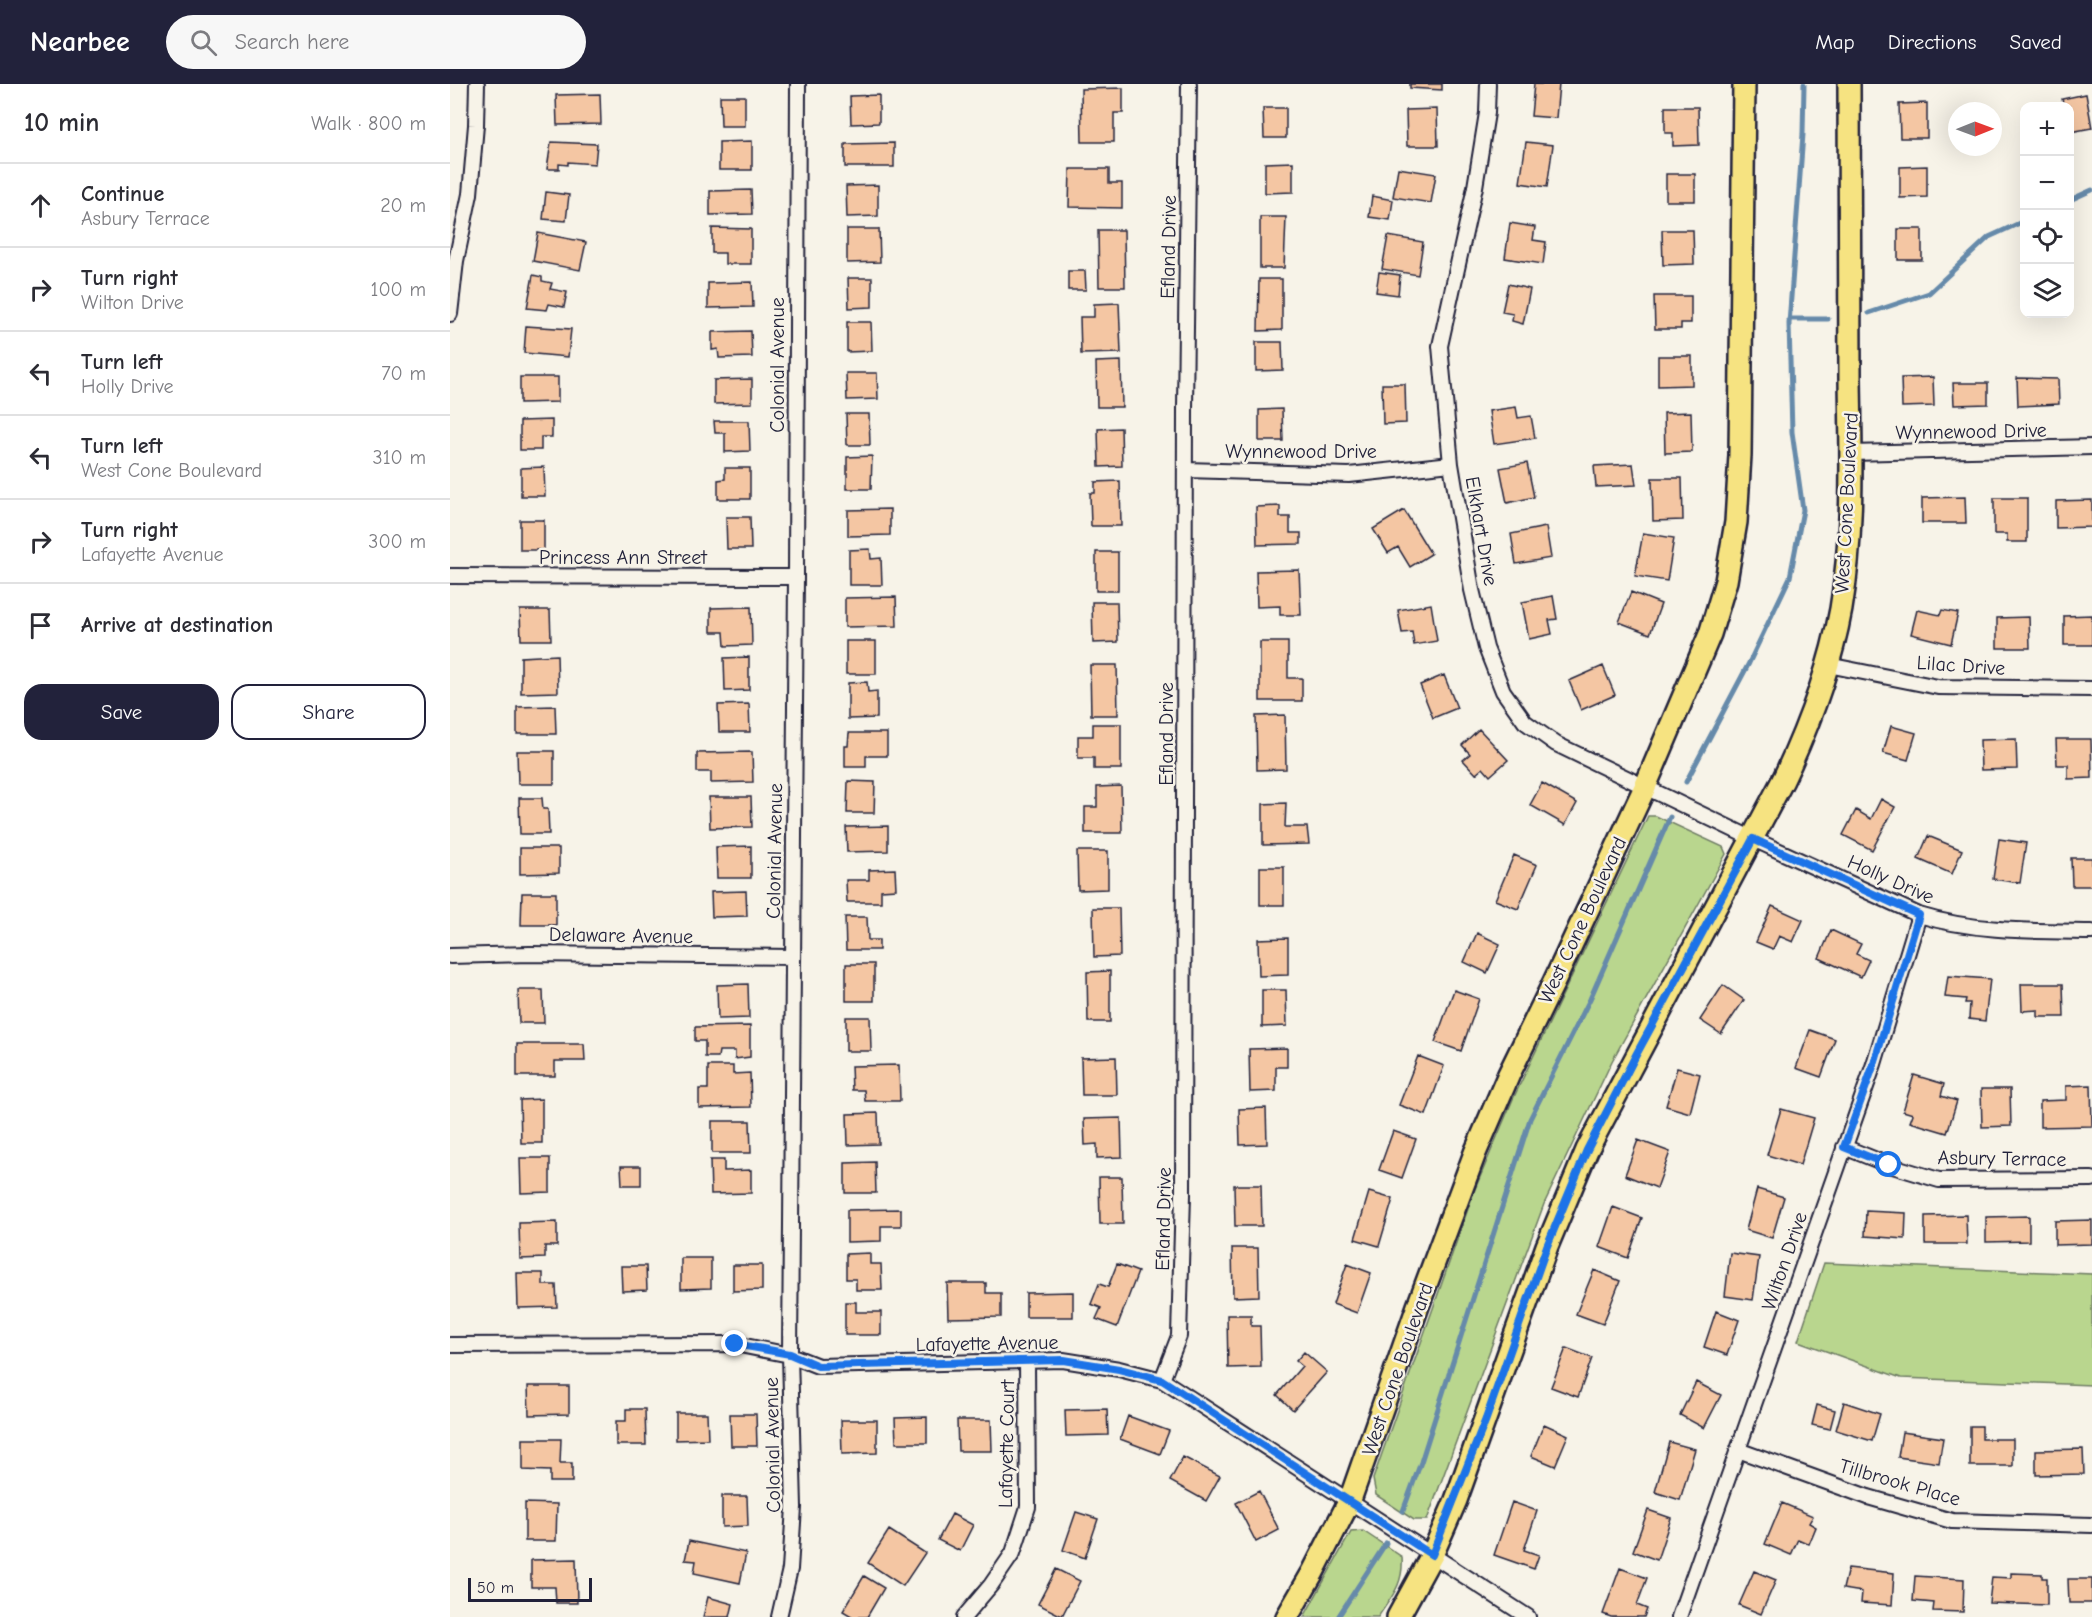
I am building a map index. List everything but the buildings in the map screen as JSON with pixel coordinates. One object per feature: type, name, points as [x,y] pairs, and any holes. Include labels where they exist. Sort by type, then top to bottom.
[{"type":"main road","name":"West Cone Boulevard","points":[[1287,1617],[1350,1500],[1475,1153],[1509,1074],[1644,787],[1710,634],[1726,581],[1736,522],[1740,455],[1744,84]]},
{"type":"main road","name":"West Cone Boulevard","points":[[1398,1617],[1432,1555],[1486,1419],[1547,1246],[1587,1150],[1753,839],[1806,730],[1828,665],[1847,566],[1851,453],[1849,84]]},
{"type":"street","points":[[450,314],[453,261],[470,194],[477,84]]},
{"type":"street","name":"Colonial Avenue","points":[[779,1617],[790,1569],[794,1507],[790,1354],[798,84]]},
{"type":"street","name":"Efland Drive","points":[[1162,1380],[1179,1336],[1183,1195],[1189,84]]},
{"type":"street","name":"Elkhart Drive","points":[[1488,84],[1487,113],[1475,187],[1440,346],[1451,464],[1472,590],[1486,648],[1503,691],[1525,722],[1556,744],[1753,839]]},
{"type":"street","name":"Wynnewood Drive","points":[[1851,453],[2092,447]]},
{"type":"street","name":"Wynnewood Drive","points":[[1186,470],[1349,475],[1451,464]]},
{"type":"street","name":"Princess Ann Street","points":[[450,576],[796,577]]},
{"type":"street","name":"Lilac Drive","points":[[1828,665],[1938,687],[2092,689]]},
{"type":"street","name":"Holly Drive","points":[[1753,839],[1919,915],[1936,920],[2027,931],[2092,932]]},
{"type":"street","name":"Wilton Drive","points":[[1679,1617],[1874,1064],[1919,915]]},
{"type":"street","name":"Delaware Avenue","points":[[450,956],[542,954],[792,957]]},
{"type":"street","name":"Asbury Terrace","points":[[1844,1147],[1889,1165],[1939,1180],[2092,1179]]},
{"type":"street","name":"Lafayette Avenue","points":[[450,1345],[735,1344],[790,1354],[818,1366],[1064,1360],[1119,1369],[1162,1380],[1528,1617]]},
{"type":"street","name":"Lafayette Court","points":[[964,1617],[991,1585],[1013,1553],[1028,1507],[1027,1360]]},
{"type":"street","name":"Tillbrook Place","points":[[1738,1450],[1868,1497],[1952,1521],[2092,1525]]},
{"type":"green space","points":[[1648,816],[1656,816],[1723,847],[1726,854],[1612,1061],[1544,1204],[1427,1520],[1414,1520],[1376,1495],[1373,1479],[1475,1189],[1513,1099]]},
{"type":"green space","points":[[1824,1263],[2092,1274],[2092,1385],[1901,1378],[1798,1341]]},
{"type":"green space","points":[[1363,1531],[1402,1557],[1399,1582],[1388,1603],[1378,1617],[1304,1617],[1351,1532]]},
{"type":"waterway","points":[[1686,782],[1749,663],[1790,577],[1803,510],[1792,432],[1789,324],[1803,134],[1804,84]]},
{"type":"waterway","points":[[2074,198],[2092,190]]},
{"type":"waterway","points":[[1869,313],[1929,293],[1989,237],[2020,223]]},
{"type":"waterway","points":[[1789,319],[1828,319]]},
{"type":"waterway","points":[[1403,1511],[1421,1462],[1530,1119],[1590,999],[1670,817]]},
{"type":"waterway","points":[[1338,1617],[1386,1543]]},
{"type":"route","points":[[735,1344],[790,1354],[818,1366],[1064,1360],[1119,1369],[1162,1380],[1432,1555],[1456,1500],[1547,1246],[1587,1150],[1753,839],[1919,915],[1874,1064],[1844,1147],[1889,1165]]}]
